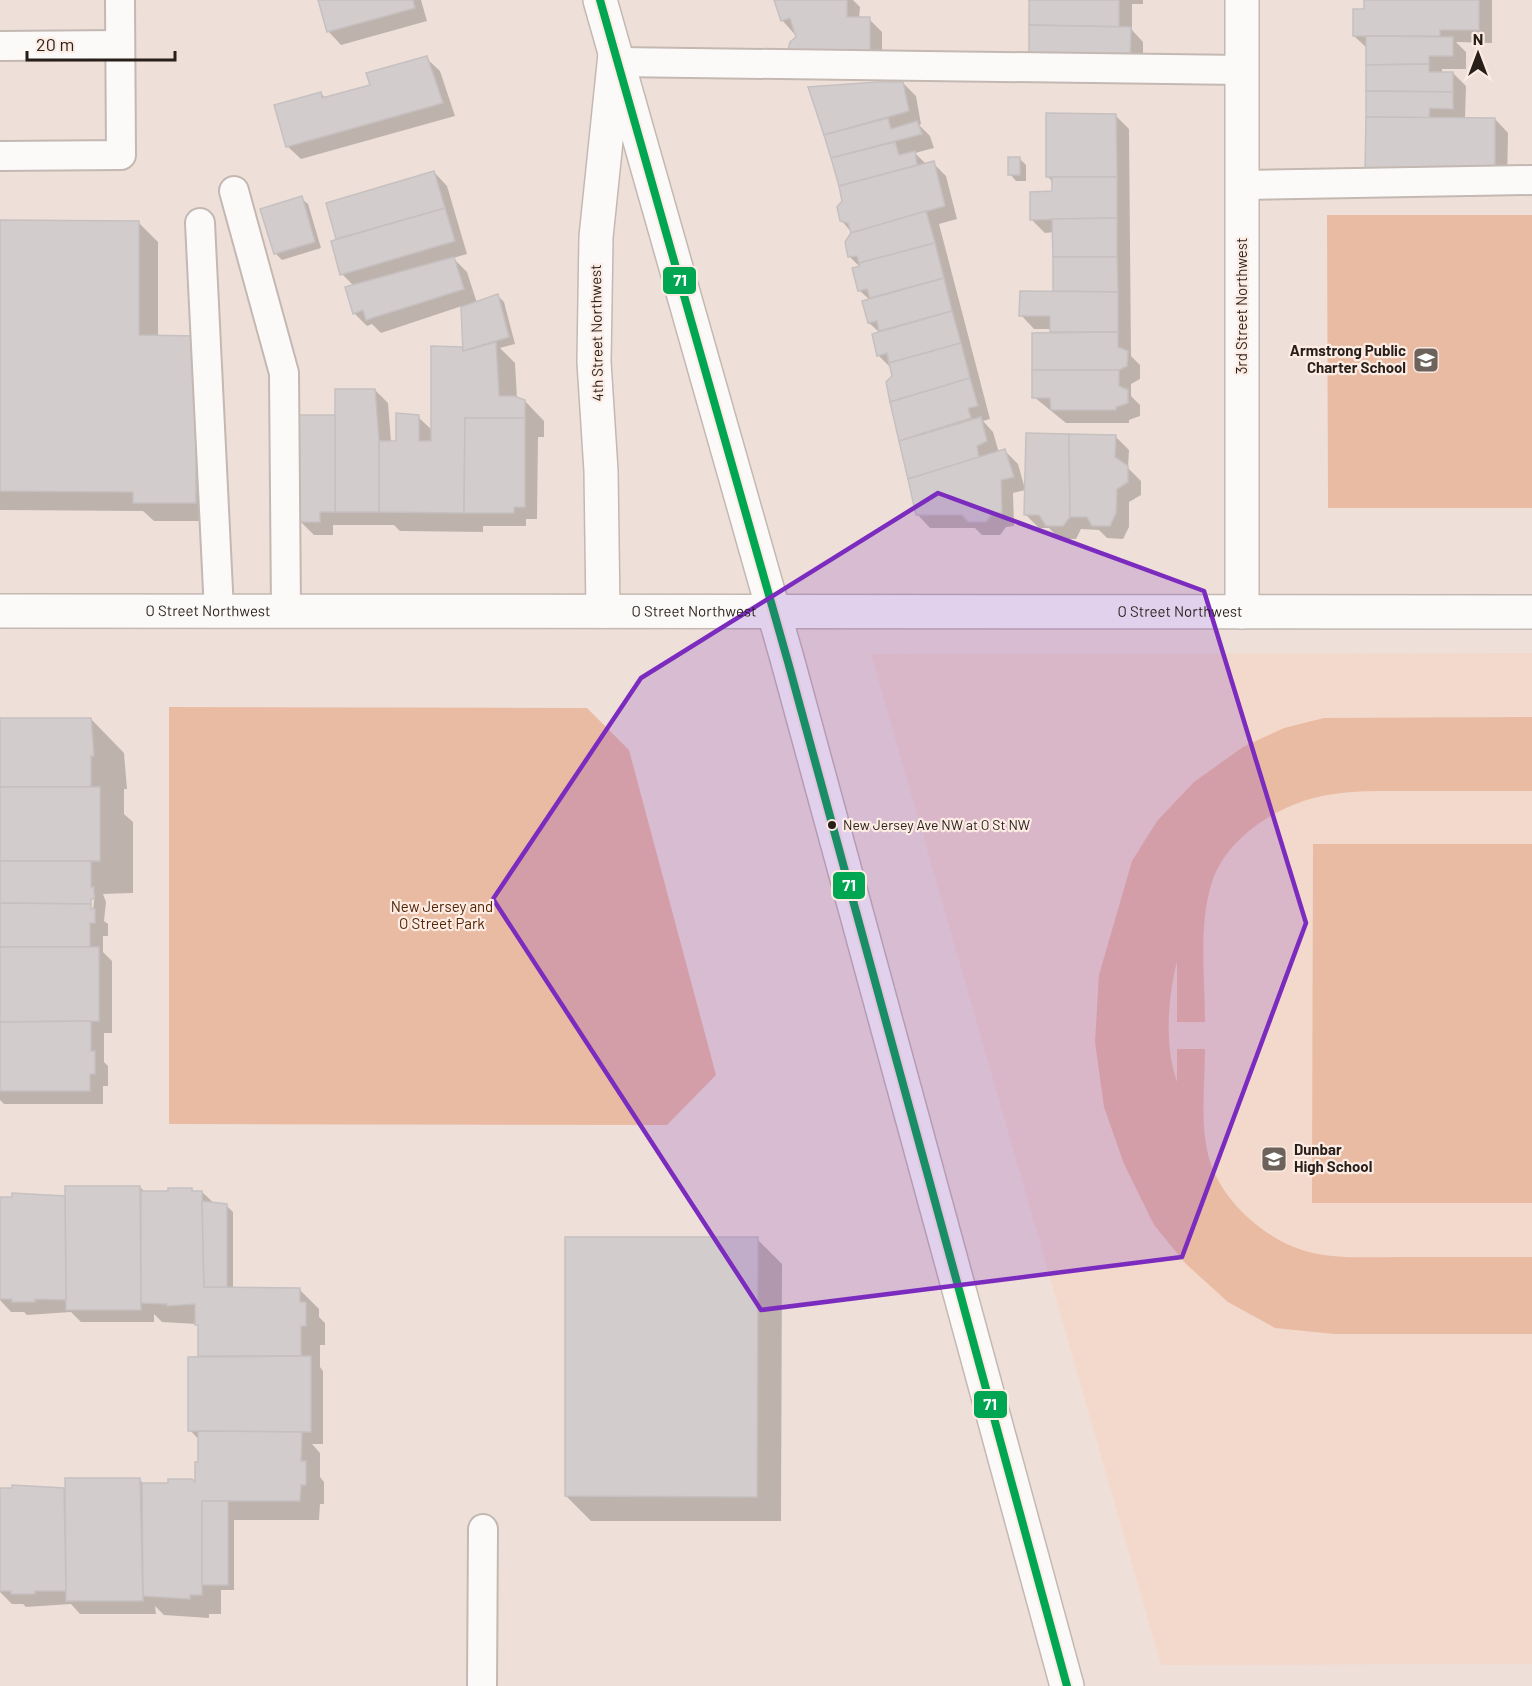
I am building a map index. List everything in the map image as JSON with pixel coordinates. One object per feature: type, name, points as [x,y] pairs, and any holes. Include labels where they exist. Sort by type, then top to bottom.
[{"type":"street","points":[[600,0],[774,612],[1067,1686]]},
{"type":"street","name":"3rd Street Northwest","points":[[1242,0],[1242,612]]},
{"type":"street","name":"4th Street Northwest","points":[[603,612],[602,471],[594,362],[596,248],[616,58]]},
{"type":"street","name":"O Street Northwest","points":[[0,612],[1532,612]]},
{"type":"lane","points":[[0,156],[121,155],[120,0]]},
{"type":"lane","points":[[0,46],[120,45]]},
{"type":"lane","points":[[616,58],[1242,70]]},
{"type":"lane","points":[[1242,185],[1532,180]]},
{"type":"lane","points":[[234,191],[284,373],[286,612]]},
{"type":"lane","points":[[200,223],[219,612]]},
{"type":"lane","points":[[483,1529],[483,1686]]},
{"type":"highlighted area","points":[[938,493],[1204,591],[1306,923],[1182,1257],[761,1310],[493,899],[641,678]]},
{"type":"shaded area","name":"Dunbar High School","points":[[1532,653],[1532,1664],[1161,1665],[871,654]]},
{"type":"green space","name":"Armstrong Public Charter School","points":[[1327,215],[1532,215],[1532,508],[1328,508]]},
{"type":"green space","name":"New Jersey and O Street Park","points":[[169,707],[587,708],[629,750],[716,1075],[667,1125],[169,1124]]},
{"type":"green space","points":[[1532,717],[1532,791],[1337,793],[1309,799],[1274,814],[1243,836],[1219,865],[1208,899],[1204,933],[1205,1022],[1177,1022],[1177,961],[1171,990],[1169,1037],[1170,1053],[1177,1082],[1177,1049],[1205,1049],[1204,1115],[1208,1154],[1213,1171],[1222,1187],[1247,1217],[1279,1240],[1296,1248],[1324,1255],[1532,1257],[1532,1334],[1334,1334],[1275,1328],[1228,1302],[1186,1264],[1154,1225],[1124,1164],[1104,1107],[1095,1042],[1099,975],[1132,861],[1157,821],[1194,782],[1243,747],[1284,728],[1324,718]]},
{"type":"green space","points":[[1313,844],[1532,844],[1532,1203],[1312,1203]]},
{"type":"building","points":[[318,0],[413,0],[415,8],[327,32]]},
{"type":"building","points":[[774,0],[847,0],[847,17],[870,17],[870,57],[788,50],[790,42],[796,37],[790,18],[781,21]]},
{"type":"building","points":[[1029,0],[1119,0],[1119,27],[1029,25]]},
{"type":"building","points":[[1364,0],[1479,0],[1479,30],[1440,30],[1440,36],[1353,36],[1353,9],[1364,9]]},
{"type":"building","points":[[1029,25],[1131,27],[1130,60],[1029,60]]},
{"type":"building","points":[[1366,36],[1453,37],[1453,56],[1429,56],[1429,64],[1366,65]]},
{"type":"building","points":[[427,56],[443,103],[286,147],[274,105],[321,92],[322,98],[370,85],[366,73]]},
{"type":"building","points":[[1429,64],[1429,72],[1453,72],[1453,92],[1366,91],[1366,65]]},
{"type":"building","points":[[903,82],[909,111],[824,135],[808,87]]},
{"type":"building","points":[[1366,91],[1453,92],[1453,109],[1430,108],[1429,118],[1366,117]]},
{"type":"building","points":[[1046,113],[1116,114],[1117,177],[1046,177]]},
{"type":"building","points":[[1366,117],[1495,118],[1495,171],[1365,169]]},
{"type":"building","points":[[888,118],[891,129],[917,121],[922,134],[831,158],[824,135]]},
{"type":"building","points":[[895,142],[899,155],[915,151],[917,165],[839,186],[831,158]]},
{"type":"building","points":[[1008,157],[1020,157],[1020,175],[1008,175]]},
{"type":"building","points":[[934,161],[945,206],[851,233],[848,223],[840,221],[837,207],[842,201],[839,186]]},
{"type":"building","points":[[434,171],[445,208],[336,239],[326,203]]},
{"type":"building","points":[[1052,177],[1117,177],[1117,218],[1030,220],[1030,192],[1052,191]]},
{"type":"building","points":[[302,196],[315,242],[274,254],[260,209]]},
{"type":"building","points":[[445,208],[455,241],[340,275],[331,241]]},
{"type":"building","points":[[926,211],[935,243],[859,263],[857,256],[848,257],[845,242],[851,233]]},
{"type":"building","points":[[1117,218],[1117,257],[1053,257],[1052,219]]},
{"type":"building","points":[[0,220],[139,221],[139,335],[196,336],[196,503],[133,503],[133,492],[0,491]]},
{"type":"building","points":[[935,243],[944,278],[870,298],[867,289],[858,291],[852,268],[860,266],[859,263]]},
{"type":"building","points":[[454,257],[464,289],[366,320],[363,310],[353,314],[345,287]]},
{"type":"building","points":[[1053,257],[1117,257],[1118,292],[1053,291]]},
{"type":"building","points":[[944,278],[952,311],[879,331],[877,321],[868,323],[862,301]]},
{"type":"building","points":[[1020,291],[1118,292],[1118,332],[1050,332],[1050,316],[1019,316]]},
{"type":"building","points":[[498,294],[509,337],[463,351],[461,307]]},
{"type":"building","points":[[952,311],[961,343],[889,363],[887,353],[877,356],[872,334]]},
{"type":"building","points":[[1118,332],[1118,347],[1128,351],[1127,366],[1119,370],[1032,370],[1032,333]]},
{"type":"building","points":[[496,342],[499,396],[514,396],[525,400],[525,418],[465,418],[464,513],[379,512],[379,441],[396,441],[396,413],[419,415],[419,441],[431,441],[431,346],[462,347],[463,351]]},
{"type":"building","points":[[961,343],[970,378],[890,402],[886,382],[892,376],[889,363]]},
{"type":"building","points":[[1032,370],[1119,370],[1119,386],[1128,390],[1128,403],[1116,407],[1116,410],[1051,410],[1050,398],[1032,398]]},
{"type":"building","points":[[970,378],[978,406],[968,408],[971,418],[899,441],[890,402]]},
{"type":"building","points":[[335,389],[375,389],[379,441],[379,512],[335,512]]},
{"type":"building","points":[[299,415],[335,415],[335,512],[320,512],[320,522],[299,522]]},
{"type":"building","points":[[981,417],[987,441],[977,446],[979,458],[908,479],[899,441]]},
{"type":"building","points":[[465,418],[525,418],[525,507],[514,507],[514,513],[464,513]]},
{"type":"building","points":[[1026,433],[1069,434],[1070,517],[1063,526],[1046,526],[1039,515],[1024,515]]},
{"type":"building","points":[[1069,434],[1116,435],[1115,457],[1128,466],[1128,482],[1117,489],[1116,513],[1110,526],[1092,526],[1087,517],[1070,517]]},
{"type":"building","points":[[1005,449],[1014,477],[1001,480],[1002,513],[992,514],[986,522],[968,522],[962,515],[916,515],[908,479]]},
{"type":"building","points":[[0,718],[91,718],[94,756],[91,756],[91,787],[0,787]]},
{"type":"building","points":[[0,787],[100,787],[100,861],[0,861]]},
{"type":"building","points":[[0,861],[91,861],[91,887],[94,887],[94,899],[91,899],[91,904],[0,903]]},
{"type":"building","points":[[0,903],[91,904],[91,909],[95,909],[95,923],[90,923],[90,947],[0,947]]},
{"type":"building","points":[[0,947],[99,947],[99,1021],[0,1022]]},
{"type":"building","points":[[91,1021],[91,1051],[95,1051],[95,1074],[90,1074],[90,1091],[0,1091],[0,1022]]},
{"type":"building","points":[[65,1186],[140,1186],[141,1310],[66,1310]]},
{"type":"building","points":[[168,1188],[192,1188],[192,1191],[202,1191],[204,1287],[300,1288],[300,1302],[306,1302],[306,1326],[301,1326],[301,1356],[198,1356],[195,1304],[167,1306],[167,1304],[141,1303],[141,1191],[168,1191]]},
{"type":"building","points":[[12,1193],[65,1196],[66,1300],[35,1299],[35,1302],[12,1302],[12,1299],[0,1299],[0,1197],[12,1197]]},
{"type":"building","points":[[202,1201],[227,1204],[227,1287],[204,1287]]},
{"type":"building","points":[[565,1237],[758,1237],[757,1497],[565,1496]]},
{"type":"building","points":[[311,1356],[311,1432],[188,1431],[188,1357]]},
{"type":"building","points":[[198,1431],[302,1432],[301,1461],[306,1461],[306,1485],[301,1485],[300,1501],[202,1501],[202,1595],[190,1595],[190,1599],[143,1596],[142,1483],[168,1483],[168,1479],[192,1479],[195,1482],[195,1462],[198,1462]]},
{"type":"building","points":[[65,1478],[140,1478],[143,1601],[66,1601]]},
{"type":"building","points":[[12,1485],[64,1488],[66,1591],[11,1594],[11,1591],[0,1591],[0,1488],[12,1488]]},
{"type":"building","points":[[202,1501],[228,1501],[228,1585],[202,1585]]},
{"type":"transit line","name":"71","points":[[600,0],[788,662],[1067,1686]]},
{"type":"place","name":"Armstrong Public Charter School","points":[[1426,360]]},
{"type":"place","name":"New Jersey Ave NW at O St NW","points":[[832,825]]},
{"type":"place","name":"Dunbar High School","points":[[1274,1159]]}]
